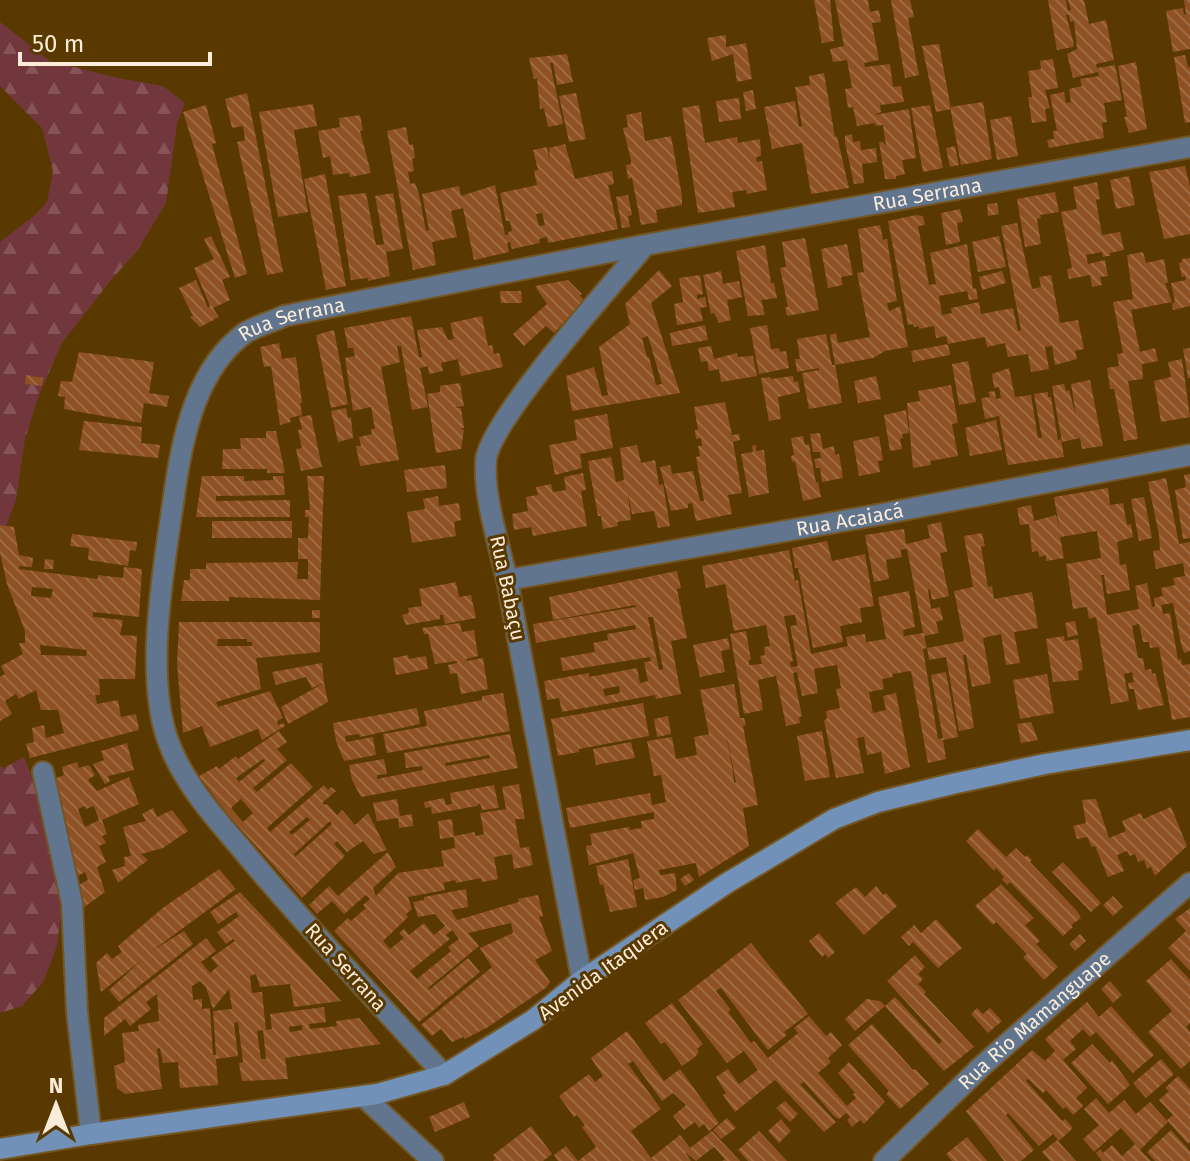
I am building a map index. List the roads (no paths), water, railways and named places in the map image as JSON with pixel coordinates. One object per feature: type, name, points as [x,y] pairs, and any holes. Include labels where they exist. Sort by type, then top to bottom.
[{"type":"street","name":"Rua Serrana","points":[[444,1075],[274,887],[197,796],[169,745],[158,680],[158,618],[180,455],[197,397],[221,357],[246,332],[284,316],[645,245],[1190,147]]},
{"type":"street","name":"Rua Babaçu","points":[[582,980],[487,479],[486,459],[492,438],[523,395],[645,245]]},
{"type":"street","name":"Rua Acaiacá","points":[[507,580],[882,514],[1190,455]]},
{"type":"street","name":"Avenida Itaquera","points":[[0,1149],[363,1096],[444,1075],[533,1020],[582,980],[775,853],[834,819],[878,802],[1045,764],[1190,740]]},
{"type":"street","points":[[43,772],[72,903],[77,1012],[91,1134]]},
{"type":"street","name":"Rua Rio Mamanguape","points":[[884,1161],[982,1066],[1190,883]]},
{"type":"street","points":[[363,1096],[433,1161]]}]
